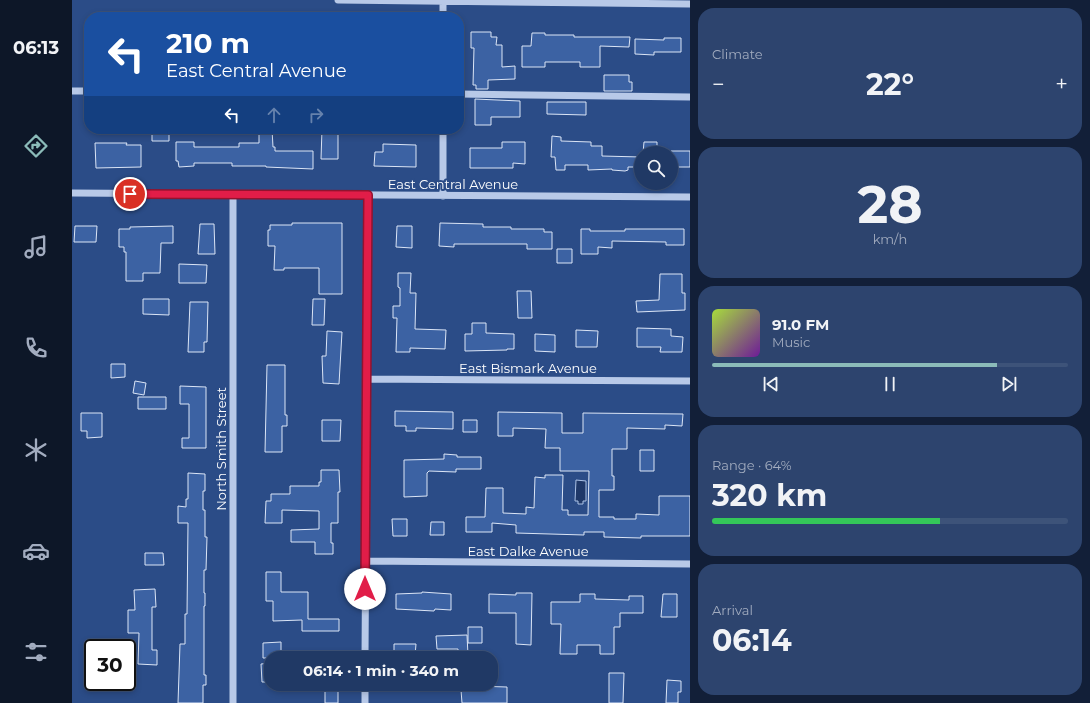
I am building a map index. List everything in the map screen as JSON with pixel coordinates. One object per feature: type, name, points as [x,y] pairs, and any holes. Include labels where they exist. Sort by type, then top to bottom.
[{"type":"street","points":[[338,0],[690,4]]},
{"type":"street","points":[[443,1],[443,12]]},
{"type":"street","points":[[72,90],[84,91]]},
{"type":"street","points":[[464,94],[690,97]]},
{"type":"street","points":[[443,196],[444,134]]},
{"type":"street","name":"East Central Avenue","points":[[72,193],[690,197]]},
{"type":"street","name":"North Smith Street","points":[[233,194],[233,703]]},
{"type":"street","points":[[365,651],[368,195]]},
{"type":"street","name":"East Bismark Avenue","points":[[366,379],[690,381]]},
{"type":"street","name":"East Dalke Avenue","points":[[366,562],[690,564]]},
{"type":"street","points":[[365,691],[365,703]]},
{"type":"water","points":[[576,480],[586,481],[586,501],[583,501],[583,504],[578,504],[578,501],[575,501]]},
{"type":"building","points":[[471,32],[491,32],[491,37],[497,37],[496,45],[502,45],[502,67],[515,66],[515,79],[488,80],[488,89],[476,89],[476,85],[473,85],[474,48],[471,48]]},
{"type":"building","points":[[532,33],[545,33],[545,35],[574,35],[574,37],[630,37],[629,47],[600,46],[600,67],[580,67],[580,62],[545,62],[545,67],[522,67],[522,46],[531,46]]},
{"type":"building","points":[[664,38],[681,38],[681,52],[654,52],[654,55],[635,54],[635,39],[664,40]]},
{"type":"building","points":[[604,75],[629,75],[629,82],[632,82],[632,91],[604,91]]},
{"type":"building","points":[[475,99],[520,101],[520,117],[491,117],[491,125],[475,125]]},
{"type":"building","points":[[547,102],[586,102],[586,115],[547,114]]},
{"type":"building","points":[[152,134],[169,134],[169,141],[152,141]]},
{"type":"building","points":[[259,134],[272,134],[273,147],[275,147],[275,151],[313,151],[313,169],[266,166],[232,166],[232,163],[194,163],[194,166],[179,167],[178,161],[176,161],[176,142],[194,142],[194,147],[239,147],[239,143],[259,143]]},
{"type":"building","points":[[322,134],[338,134],[338,159],[321,159]]},
{"type":"building","points":[[552,136],[561,137],[561,141],[591,142],[591,146],[602,146],[602,156],[634,157],[634,167],[628,167],[628,170],[625,171],[612,169],[588,170],[588,165],[565,165],[565,170],[556,170],[555,157],[551,157]]},
{"type":"building","points":[[502,142],[525,142],[525,164],[513,163],[513,168],[470,168],[470,148],[502,148]]},
{"type":"building","points":[[644,142],[657,142],[657,146],[644,146]]},
{"type":"building","points":[[95,143],[127,143],[126,145],[141,145],[141,167],[96,168]]},
{"type":"building","points":[[383,144],[416,145],[416,167],[374,166],[375,152],[383,152]]},
{"type":"building","points":[[678,151],[690,151],[690,167],[678,167]]},
{"type":"building","points":[[292,223],[342,223],[342,294],[319,294],[319,268],[284,268],[284,270],[274,270],[275,246],[268,246],[268,230],[270,230],[270,225],[292,225]]},
{"type":"building","points":[[440,223],[483,224],[483,227],[511,227],[511,229],[544,229],[544,232],[552,232],[552,249],[527,249],[527,244],[454,244],[454,247],[439,246]]},
{"type":"building","points":[[200,224],[214,224],[215,254],[198,254]]},
{"type":"building","points":[[75,226],[97,226],[96,242],[74,242]]},
{"type":"building","points":[[173,226],[173,243],[161,243],[160,273],[143,273],[143,281],[126,281],[126,252],[124,252],[124,247],[119,247],[119,229],[130,229],[130,227]]},
{"type":"building","points":[[397,226],[412,226],[412,248],[396,247]]},
{"type":"building","points":[[581,229],[590,229],[590,231],[625,231],[625,229],[684,229],[684,245],[666,245],[666,242],[612,241],[612,248],[598,247],[598,254],[581,254]]},
{"type":"building","points":[[557,249],[572,249],[572,263],[557,263]]},
{"type":"building","points":[[179,264],[207,265],[206,283],[179,283]]},
{"type":"building","points":[[398,273],[411,273],[410,293],[416,293],[415,329],[446,330],[445,349],[410,348],[410,352],[396,352],[397,318],[393,318],[393,306],[400,306]]},
{"type":"building","points":[[660,274],[682,274],[682,293],[685,293],[685,310],[637,312],[636,301],[659,300]]},
{"type":"building","points":[[517,291],[531,291],[532,318],[518,318]]},
{"type":"building","points":[[143,299],[169,299],[169,315],[143,314]]},
{"type":"building","points":[[313,299],[325,299],[324,325],[312,325]]},
{"type":"building","points":[[190,302],[208,302],[207,342],[204,342],[204,352],[188,352]]},
{"type":"building","points":[[472,323],[486,323],[486,333],[514,334],[514,349],[465,351],[465,334],[472,334]]},
{"type":"building","points":[[637,328],[671,329],[671,336],[683,337],[682,352],[660,352],[661,347],[637,347]]},
{"type":"building","points":[[576,330],[598,331],[597,347],[576,347]]},
{"type":"building","points":[[327,331],[342,332],[339,384],[323,383],[322,356],[326,356]]},
{"type":"building","points":[[535,334],[555,335],[555,352],[535,351]]},
{"type":"building","points":[[111,364],[125,364],[125,377],[111,378]]},
{"type":"building","points":[[267,365],[285,365],[285,415],[287,415],[287,426],[282,426],[282,452],[265,452]]},
{"type":"building","points":[[135,381],[146,383],[144,395],[133,393]]},
{"type":"building","points":[[180,386],[206,387],[206,448],[182,448],[182,438],[189,438],[189,404],[180,404]]},
{"type":"building","points":[[138,397],[166,397],[166,409],[138,409]]},
{"type":"building","points":[[395,411],[453,412],[453,429],[416,428],[416,431],[406,431],[406,426],[395,426]]},
{"type":"building","points":[[498,412],[562,413],[562,433],[583,433],[583,413],[683,414],[682,426],[665,425],[665,429],[627,428],[627,449],[612,449],[612,476],[614,476],[614,490],[599,490],[599,517],[636,519],[636,514],[659,515],[659,496],[690,496],[690,536],[641,536],[641,538],[604,537],[604,532],[584,532],[584,535],[516,533],[516,525],[492,523],[492,532],[466,532],[466,517],[485,517],[486,488],[503,488],[503,513],[526,514],[526,507],[534,508],[535,477],[545,478],[545,475],[563,475],[562,510],[568,510],[568,515],[588,515],[589,471],[560,471],[560,448],[545,448],[546,429],[513,428],[513,436],[498,436]]},
{"type":"building","points":[[81,413],[102,413],[102,437],[87,438],[87,431],[81,431]]},
{"type":"building","points":[[322,420],[341,420],[340,441],[322,441]]},
{"type":"building","points":[[463,420],[477,420],[477,432],[463,432]]},
{"type":"building","points":[[640,450],[654,450],[654,471],[640,471]]},
{"type":"building","points":[[444,454],[457,455],[457,457],[481,457],[481,469],[456,469],[456,472],[429,471],[427,473],[427,496],[404,497],[404,460],[444,459]]},
{"type":"building","points":[[321,470],[339,470],[340,492],[338,492],[338,523],[331,523],[331,543],[333,543],[333,554],[315,554],[315,542],[291,542],[291,530],[319,529],[319,511],[282,510],[282,523],[265,523],[266,501],[271,501],[271,494],[290,494],[290,486],[319,486],[319,482],[321,482]]},
{"type":"building","points":[[188,473],[205,474],[203,510],[205,510],[205,537],[207,537],[206,570],[204,570],[204,675],[206,675],[206,685],[203,685],[203,703],[178,703],[180,644],[185,644],[185,614],[187,614],[188,523],[178,523],[178,506],[186,507],[186,499],[188,499]]},
{"type":"building","points":[[392,519],[407,519],[407,536],[393,536]]},
{"type":"building","points":[[431,522],[444,522],[444,535],[430,535]]},
{"type":"building","points":[[145,553],[163,553],[164,565],[145,565]]},
{"type":"building","points":[[266,572],[281,572],[281,592],[308,592],[308,619],[339,619],[339,631],[302,631],[302,620],[273,621],[273,601],[266,601]]},
{"type":"building","points":[[155,589],[156,607],[152,607],[152,650],[157,650],[157,665],[138,664],[139,633],[128,633],[128,610],[135,610],[134,590]]},
{"type":"building","points":[[422,592],[451,594],[451,610],[435,609],[434,611],[396,609],[396,594]]},
{"type":"building","points":[[516,593],[532,593],[531,645],[516,644],[516,613],[489,613],[489,594],[516,595]]},
{"type":"building","points":[[580,594],[595,594],[595,599],[629,600],[629,596],[643,596],[643,613],[620,613],[620,627],[614,627],[614,654],[600,654],[600,645],[577,645],[577,654],[560,654],[561,624],[551,624],[551,602],[580,602]]},
{"type":"building","points":[[663,594],[677,594],[677,617],[661,617]]},
{"type":"building","points":[[468,627],[482,627],[482,643],[468,643]]},
{"type":"building","points":[[467,635],[468,651],[458,651],[458,649],[437,649],[436,636]]},
{"type":"building","points":[[281,642],[281,651],[264,651],[263,658],[263,643]]},
{"type":"building","points":[[394,644],[416,644],[415,651],[394,651]]},
{"type":"building","points":[[261,664],[264,664],[264,682],[262,682]]},
{"type":"building","points":[[609,673],[624,673],[623,703],[609,703]]},
{"type":"building","points":[[667,680],[681,681],[681,692],[678,692],[678,703],[666,703]]},
{"type":"building","points":[[498,687],[507,687],[507,703],[462,703],[461,691],[498,691]]},
{"type":"building","points":[[325,691],[338,691],[338,703],[325,703]]},
{"type":"route","points":[[130,194],[368,195],[365,589]]}]
